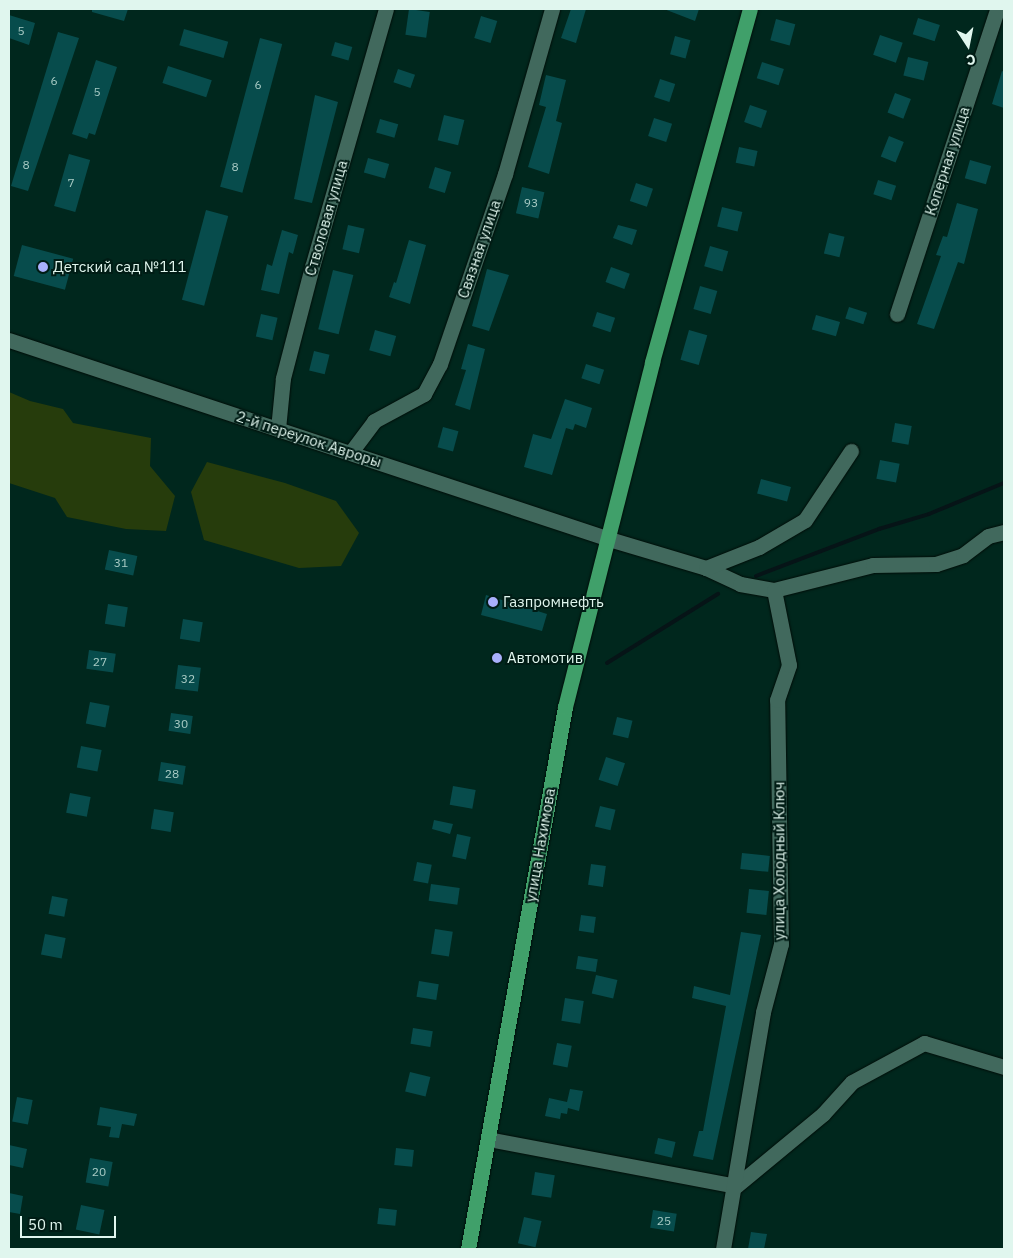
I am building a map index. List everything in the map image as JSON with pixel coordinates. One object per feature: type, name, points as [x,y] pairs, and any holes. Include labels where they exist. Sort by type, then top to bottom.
[{"type":"main road","name":"улица Нахимова","points":[[468,1249],[556,747],[632,445],[750,9]]},
{"type":"street","name":"Стволовая улица","points":[[278,430],[284,378],[309,276],[386,9]]},
{"type":"street","name":"Связная улица","points":[[350,452],[374,421],[424,394],[440,364],[505,174],[552,9]]},
{"type":"street","name":"Коперная улица","points":[[897,314],[997,9]]},
{"type":"street","name":"2-й переулок Авроры","points":[[9,340],[609,539],[706,568],[740,584],[774,590]]},
{"type":"street","points":[[706,568],[759,547],[805,520],[851,451]]},
{"type":"street","points":[[774,590],[873,565],[936,564],[963,555],[988,536],[1004,532]]},
{"type":"street","name":"улица Холодный Ключ","points":[[723,1249],[736,1186],[763,1012],[781,944],[777,700],[789,665],[774,590]]},
{"type":"street","points":[[488,1139],[736,1186],[822,1114],[852,1082],[924,1043],[1004,1067]]},
{"type":"green space","points":[[9,392],[30,401],[63,409],[73,423],[151,438],[150,466],[175,496],[166,531],[126,529],[67,517],[55,498],[9,483]]},
{"type":"green space","points":[[207,462],[285,483],[336,501],[359,533],[341,566],[299,568],[204,540],[191,492]]},
{"type":"building","points":[[92,9],[128,9],[124,21],[92,12]]},
{"type":"building","points":[[409,9],[430,12],[426,38],[405,35]]},
{"type":"building","points":[[571,9],[586,9],[576,43],[561,38]]},
{"type":"building","points":[[664,9],[699,9],[695,21]]},
{"type":"building","points":[[9,15],[35,23],[29,45],[9,38]]},
{"type":"building","points":[[481,16],[497,21],[491,43],[474,38]]},
{"type":"building","points":[[918,18],[940,25],[935,41],[913,34]]},
{"type":"building","points":[[776,19],[795,24],[790,45],[770,40]]},
{"type":"building","points":[[184,29],[228,42],[224,58],[179,45]]},
{"type":"building","points":[[58,32],[79,38],[28,191],[11,186]]},
{"type":"building","points":[[880,35],[903,43],[896,63],[873,55]]},
{"type":"building","points":[[675,36],[690,40],[686,58],[670,54]]},
{"type":"building","points":[[260,38],[282,44],[242,193],[220,187]]},
{"type":"building","points":[[335,42],[352,47],[348,60],[331,55]]},
{"type":"building","points":[[908,57],[928,62],[924,81],[903,75]]},
{"type":"building","points":[[96,60],[117,67],[95,135],[89,133],[87,139],[72,134]]},
{"type":"building","points":[[762,62],[784,69],[779,85],[757,78]]},
{"type":"building","points":[[168,66],[212,80],[206,97],[162,83]]},
{"type":"building","points":[[398,69],[415,75],[410,88],[393,82]]},
{"type":"building","points":[[1002,71],[1004,72],[1004,108],[992,104]]},
{"type":"building","points":[[546,75],[566,80],[556,121],[562,123],[549,174],[528,167],[546,107],[539,105]]},
{"type":"building","points":[[660,79],[675,84],[669,102],[654,97]]},
{"type":"building","points":[[895,93],[911,99],[903,119],[887,113]]},
{"type":"building","points":[[315,95],[338,102],[312,203],[294,199]]},
{"type":"building","points":[[750,105],[767,111],[761,128],[744,122]]},
{"type":"building","points":[[444,115],[464,120],[458,145],[438,140]]},
{"type":"building","points":[[654,118],[672,124],[666,142],[648,136]]},
{"type":"building","points":[[380,119],[398,124],[394,138],[376,132]]},
{"type":"building","points":[[889,136],[904,142],[896,162],[881,156]]},
{"type":"building","points":[[739,147],[758,151],[754,167],[736,163]]},
{"type":"building","points":[[69,154],[90,160],[75,212],[54,206]]},
{"type":"building","points":[[368,158],[389,164],[385,178],[364,172]]},
{"type":"building","points":[[970,160],[991,166],[986,184],[965,178]]},
{"type":"building","points":[[435,167],[451,172],[445,193],[429,188]]},
{"type":"building","points":[[878,180],[896,186],[891,200],[873,194]]},
{"type":"building","points":[[636,183],[653,189],[647,207],[630,201]]},
{"type":"building","points":[[522,187],[544,192],[538,218],[516,213]]},
{"type":"building","points":[[957,203],[978,209],[964,264],[958,262],[934,329],[917,324],[941,256],[936,255],[943,236],[947,237]]},
{"type":"building","points":[[722,207],[742,212],[738,231],[717,226]]},
{"type":"building","points":[[206,210],[228,216],[204,306],[182,300]]},
{"type":"building","points":[[348,225],[365,229],[359,253],[342,249]]},
{"type":"building","points":[[618,225],[637,230],[632,245],[613,238]]},
{"type":"building","points":[[282,230],[298,235],[293,254],[289,252],[279,294],[261,290],[267,264],[272,266]]},
{"type":"building","points":[[829,233],[845,237],[839,257],[824,253]]},
{"type":"building","points":[[409,240],[426,245],[410,304],[389,297],[394,282],[396,283]]},
{"type":"building","name":"Детский сад №111","points":[[22,245],[73,259],[65,290],[14,276]]},
{"type":"building","points":[[710,246],[728,251],[722,271],[704,266]]},
{"type":"building","points":[[611,267],[630,274],[624,289],[606,282]]},
{"type":"building","points":[[487,269],[509,275],[489,331],[472,326]]},
{"type":"building","points":[[333,270],[353,275],[339,334],[318,329]]},
{"type":"building","points":[[700,286],[717,291],[711,314],[693,309]]},
{"type":"building","points":[[849,307],[867,313],[863,324],[845,318]]},
{"type":"building","points":[[597,312],[615,318],[610,332],[592,326]]},
{"type":"building","points":[[261,314],[278,318],[272,340],[256,336]]},
{"type":"building","points":[[816,315],[840,322],[836,336],[812,329]]},
{"type":"building","points":[[375,330],[396,336],[390,356],[369,350]]},
{"type":"building","points":[[689,330],[707,335],[699,365],[680,360]]},
{"type":"building","points":[[468,344],[485,349],[470,410],[455,405],[466,370],[461,369]]},
{"type":"building","points":[[314,351],[330,355],[325,374],[309,370]]},
{"type":"building","points":[[586,364],[604,370],[599,384],[581,378]]},
{"type":"building","points":[[565,399],[592,408],[586,428],[575,424],[573,430],[566,428],[552,475],[524,467],[533,434],[551,439]]},
{"type":"building","points":[[895,423],[912,426],[908,445],[892,442]]},
{"type":"building","points":[[443,427],[458,431],[453,451],[438,447]]},
{"type":"building","points":[[880,460],[900,464],[896,482],[876,479]]},
{"type":"building","points":[[761,479],[791,487],[787,502],[757,493]]},
{"type":"building","points":[[109,550],[137,556],[133,576],[105,570]]},
{"type":"building","points":[[486,595],[547,614],[542,631],[481,615]]},
{"type":"building","points":[[108,604],[128,607],[125,627],[105,624]]},
{"type":"building","points":[[183,619],[203,622],[200,642],[180,639]]},
{"type":"building","points":[[89,650],[116,654],[113,673],[86,669]]},
{"type":"building","points":[[178,665],[201,668],[198,692],[175,689]]},
{"type":"building","points":[[90,702],[110,706],[105,727],[86,724]]},
{"type":"building","points":[[171,713],[193,716],[190,734],[168,731]]},
{"type":"building","points":[[617,717],[633,721],[628,738],[613,734]]},
{"type":"building","points":[[81,746],[102,750],[97,772],[77,768]]},
{"type":"building","points":[[606,757],[625,763],[618,786],[599,780]]},
{"type":"building","points":[[161,762],[186,766],[183,785],[158,781]]},
{"type":"building","points":[[453,786],[476,790],[472,809],[450,805]]},
{"type":"building","points":[[70,793],[91,797],[87,817],[66,813]]},
{"type":"building","points":[[600,806],[616,810],[610,830],[595,826]]},
{"type":"building","points":[[154,809],[174,812],[171,832],[151,829]]},
{"type":"building","points":[[434,820],[453,824],[450,834],[432,829]]},
{"type":"building","points":[[457,834],[471,837],[466,859],[452,856]]},
{"type":"building","points":[[742,853],[770,856],[768,872],[740,869]]},
{"type":"building","points":[[417,862],[432,865],[428,884],[413,881]]},
{"type":"building","points":[[591,864],[606,866],[603,887],[588,885]]},
{"type":"building","points":[[431,884],[460,888],[457,905],[429,901]]},
{"type":"building","points":[[749,889],[769,891],[766,915],[746,913]]},
{"type":"building","points":[[52,896],[68,899],[64,917],[49,914]]},
{"type":"building","points":[[581,915],[596,917],[594,933],[579,931]]},
{"type":"building","points":[[435,929],[453,932],[449,957],[431,954]]},
{"type":"building","points":[[741,932],[761,935],[713,1160],[693,1156],[699,1131],[703,1131],[726,1006],[692,998],[694,986],[730,995]]},
{"type":"building","points":[[45,934],[66,938],[62,959],[41,955]]},
{"type":"building","points":[[578,956],[598,959],[596,972],[576,969]]},
{"type":"building","points":[[596,975],[617,980],[613,998],[592,994]]},
{"type":"building","points":[[419,981],[439,984],[436,1000],[416,997]]},
{"type":"building","points":[[565,998],[584,1001],[580,1024],[561,1021]]},
{"type":"building","points":[[413,1028],[433,1031],[430,1047],[410,1044]]},
{"type":"building","points":[[557,1043],[572,1046],[568,1067],[553,1065]]},
{"type":"building","points":[[410,1072],[430,1077],[426,1096],[405,1091]]},
{"type":"building","points":[[570,1089],[583,1091],[579,1111],[568,1108],[567,1114],[561,1113],[560,1119],[545,1116],[549,1098],[567,1102]]},
{"type":"building","points":[[17,1097],[33,1100],[28,1125],[12,1122]]},
{"type":"building","points":[[100,1107],[137,1114],[134,1126],[122,1124],[119,1138],[109,1137],[111,1127],[97,1125]]},
{"type":"building","points":[[658,1138],[676,1142],[672,1158],[654,1154]]},
{"type":"building","points":[[9,1145],[27,1149],[23,1168],[9,1165]]},
{"type":"building","points":[[396,1148],[414,1150],[412,1167],[394,1165]]},
{"type":"building","points":[[90,1158],[113,1162],[108,1187],[86,1183]]},
{"type":"building","points":[[535,1172],[555,1175],[551,1198],[531,1195]]},
{"type":"building","points":[[9,1193],[23,1196],[20,1214],[9,1212]]},
{"type":"building","points":[[81,1205],[104,1210],[99,1234],[76,1229]]},
{"type":"building","points":[[379,1208],[397,1210],[395,1226],[377,1224]]},
{"type":"building","points":[[653,1210],[677,1214],[674,1232],[650,1228]]},
{"type":"building","points":[[524,1217],[542,1221],[535,1247],[518,1243]]},
{"type":"building","points":[[751,1232],[767,1234],[764,1249],[748,1249]]},
{"type":"waterway","points":[[756,576],[879,529],[929,514],[1004,483]]},
{"type":"waterway","points":[[607,663],[718,594]]},
{"type":"place","name":"Детский сад №111","points":[[43,267]]},
{"type":"place","name":"Газпромнефть","points":[[493,602]]},
{"type":"place","name":"Автомотив","points":[[497,658]]}]
